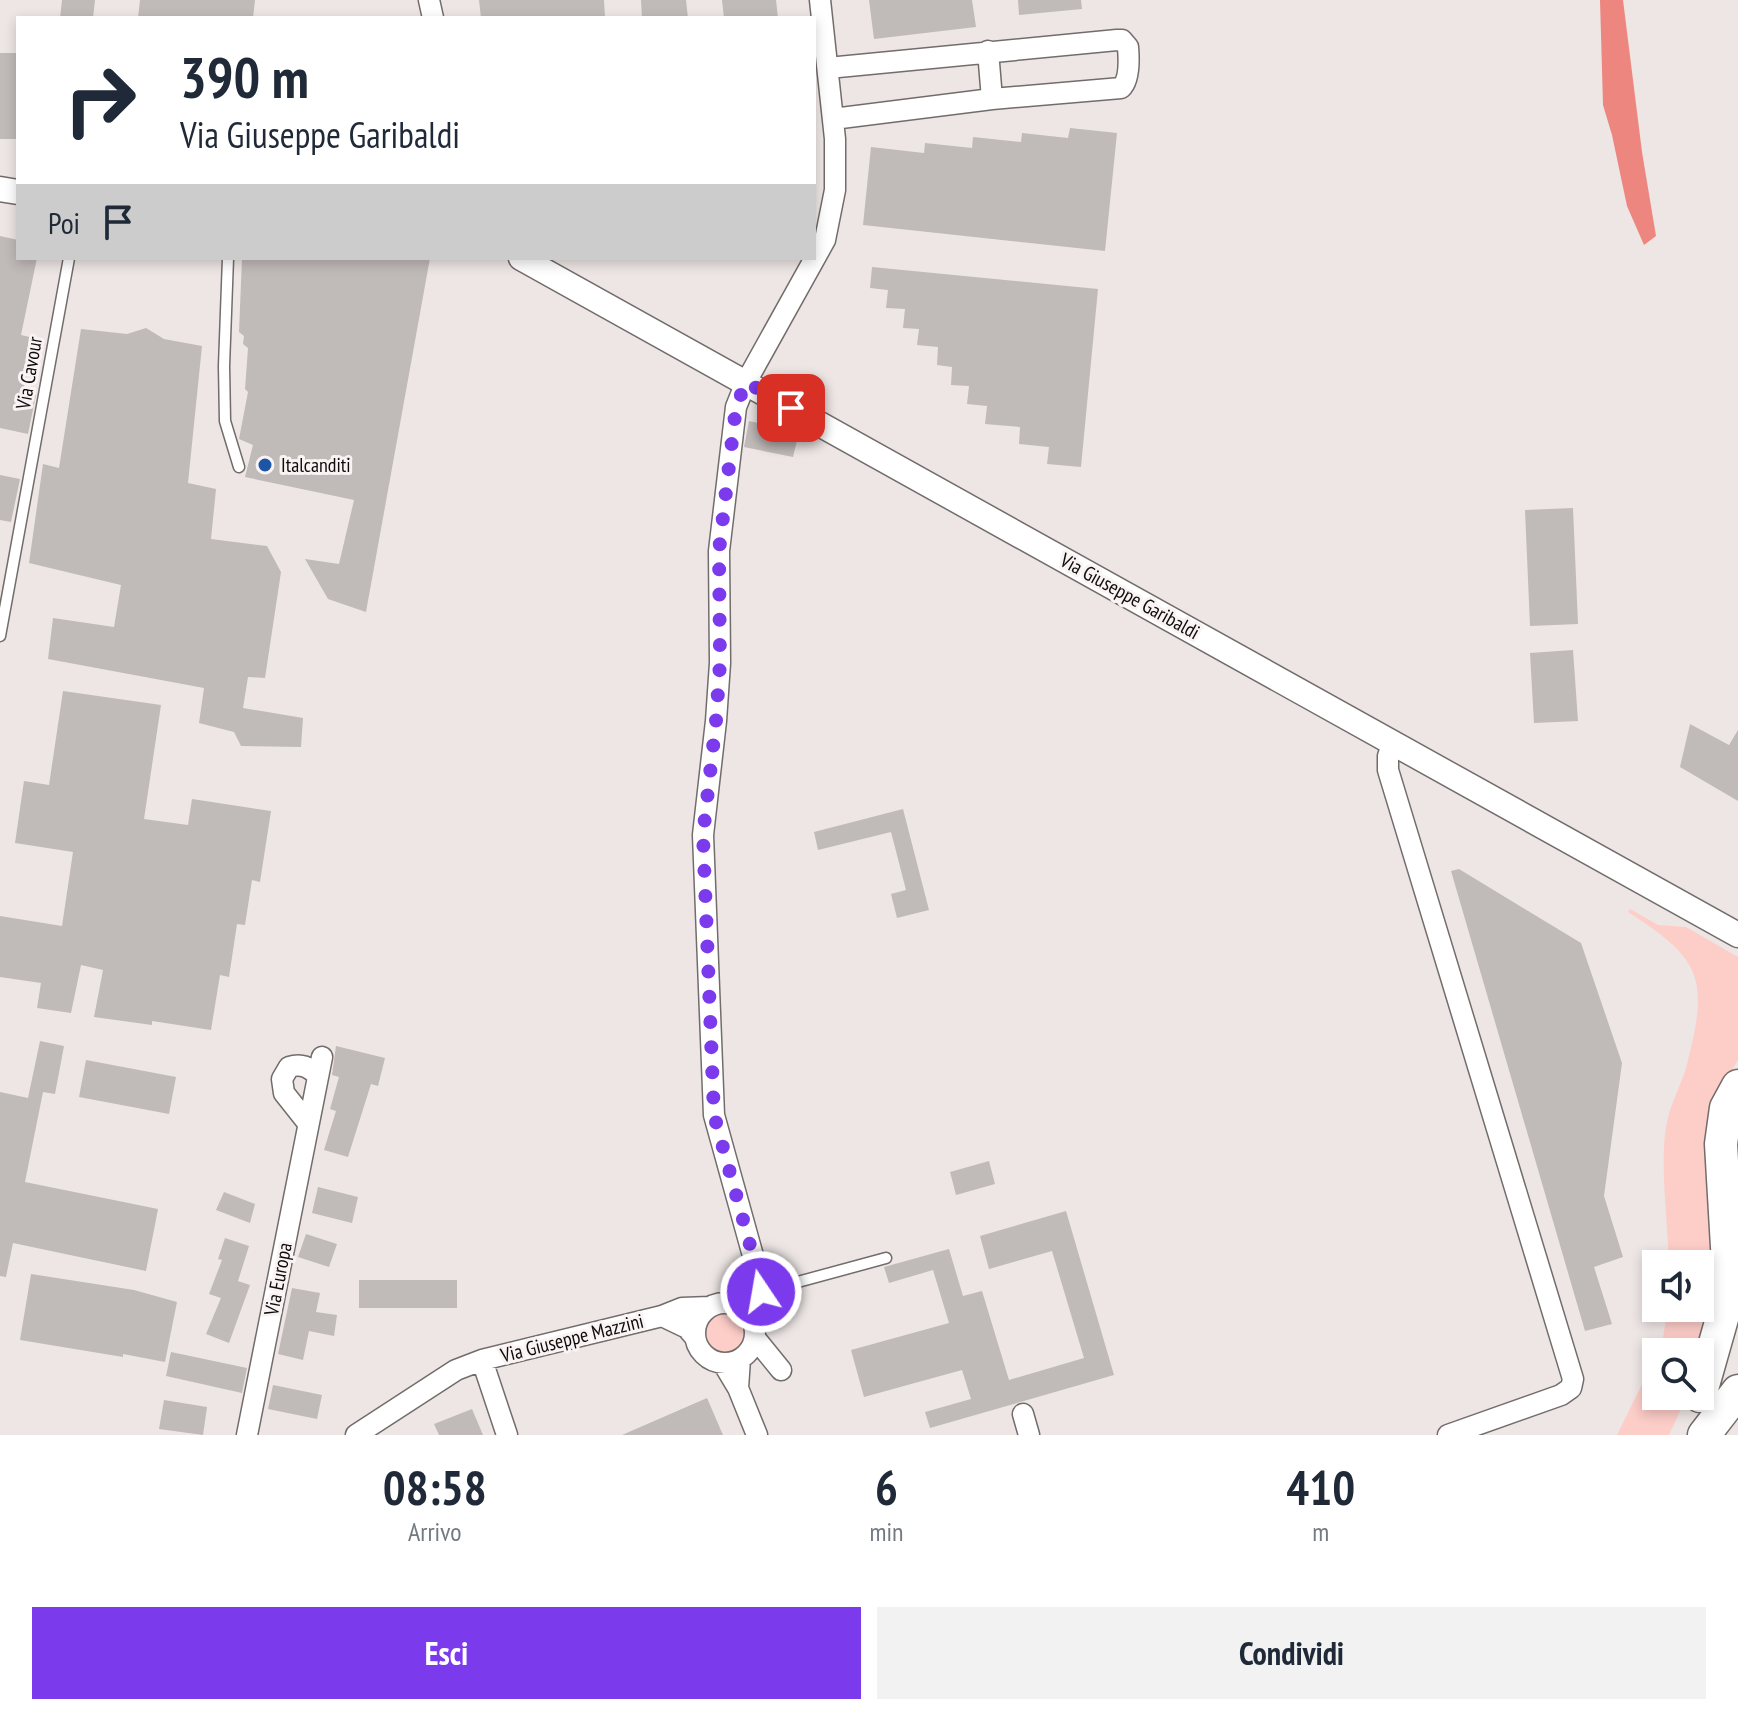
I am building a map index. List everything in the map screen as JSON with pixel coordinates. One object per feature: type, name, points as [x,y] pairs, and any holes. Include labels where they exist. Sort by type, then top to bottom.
[{"type":"highway","points":[[1714,1347],[1723,1315],[1728,1264],[1721,1144],[1726,1108],[1738,1086]]},
{"type":"highway","points":[[1721,1144],[1738,1181]]},
{"type":"highway","points":[[1704,1435],[1738,1391]]},
{"type":"highway","points":[[1680,1435],[1693,1410]]},
{"type":"highway","points":[[1730,1435],[1738,1428]]},
{"type":"street","points":[[816,256],[825,240],[835,190],[833,119],[824,79],[820,0]]},
{"type":"street","points":[[824,79],[988,51],[1117,40],[1126,44],[1128,51],[1127,78],[1121,88],[992,99],[833,119]]},
{"type":"street","points":[[988,51],[992,99]]},
{"type":"street","name":"Via Giuseppe Garibaldi","points":[[525,260],[1738,935]]},
{"type":"street","points":[[750,1317],[761,1292],[762,1279],[714,1115],[703,835],[720,663],[719,551],[736,407],[746,382],[814,260]]},
{"type":"street","points":[[1393,742],[1388,756],[1388,770],[1573,1379],[1571,1388],[1561,1395],[1448,1435]]},
{"type":"street","name":"Via Europa","points":[[247,1435],[320,1066],[289,1067],[282,1079],[284,1093],[307,1122]]},
{"type":"street","points":[[755,1263],[741,1296],[732,1304],[743,1309],[755,1327],[741,1354],[738,1388],[757,1435]]},
{"type":"street","name":"Via Giuseppe Mazzini","points":[[356,1435],[456,1370],[482,1360],[662,1316],[682,1308],[732,1304]]},
{"type":"street","points":[[695,1337],[698,1320],[710,1307]]},
{"type":"street","name":"Via Giuseppe Mazzini","points":[[662,1316],[687,1328],[700,1350],[710,1359],[741,1354]]},
{"type":"street","points":[[482,1360],[507,1435]]},
{"type":"street","points":[[1023,1414],[1029,1435]]},
{"type":"lane","name":"Via Cavour","points":[[0,636],[69,260]]},
{"type":"lane","points":[[228,260],[225,421],[239,467]]},
{"type":"lane","points":[[761,1292],[886,1258]]},
{"type":"shaded area","points":[[1600,0],[1623,0],[1656,236],[1644,245],[1627,206],[1603,105]]},
{"type":"shaded area","points":[[1630,909],[1658,925],[1686,927],[1738,957],[1738,1060],[1714,1099],[1706,1126],[1719,1259],[1714,1283],[1714,1250],[1668,1250],[1664,1173],[1667,1122],[1694,1035],[1698,991],[1694,974],[1685,958],[1672,944],[1628,912]]},
{"type":"shaded area","points":[[725,1314],[739,1319],[744,1333],[739,1347],[725,1352],[711,1347],[706,1333],[711,1319]]},
{"type":"shaded area","points":[[1666,1322],[1706,1322],[1703,1338],[1663,1337]]},
{"type":"shaded area","points":[[1642,1384],[1642,1410],[1681,1410],[1669,1435],[1617,1435]]},
{"type":"building","points":[[62,0],[95,0],[93,16],[60,16]]},
{"type":"building","points":[[140,0],[255,0],[253,16],[138,16]]},
{"type":"building","points":[[479,0],[604,0],[605,16],[481,16]]},
{"type":"building","points":[[641,0],[686,0],[688,16],[642,16]]},
{"type":"building","points":[[722,0],[776,0],[778,16],[724,16]]},
{"type":"building","points":[[869,0],[972,0],[976,27],[874,39]]},
{"type":"building","points":[[1018,0],[1081,0],[1082,9],[1019,15]]},
{"type":"building","points":[[0,53],[16,53],[16,139],[0,139]]},
{"type":"building","points":[[1070,128],[1117,133],[1105,251],[863,225],[871,147],[924,153],[925,143],[972,148],[973,137],[1021,142],[1022,133],[1068,138]]},
{"type":"building","points":[[0,236],[16,240],[16,260],[37,260],[21,335],[34,338],[23,393],[36,395],[28,434],[0,428]]},
{"type":"building","points":[[242,260],[430,260],[366,612],[328,599],[305,559],[339,564],[354,500],[245,477],[253,445],[239,439],[248,392],[245,389],[248,348],[239,332]]},
{"type":"building","points":[[872,267],[1098,289],[1081,467],[1047,464],[1049,447],[1019,444],[1020,427],[985,424],[987,406],[967,404],[969,386],[951,385],[952,367],[937,365],[938,347],[917,345],[919,329],[903,328],[905,309],[886,308],[888,290],[870,288]]},
{"type":"building","points":[[146,328],[164,339],[202,346],[188,483],[216,489],[211,539],[267,546],[281,572],[265,678],[248,677],[243,708],[303,718],[301,747],[241,746],[234,732],[199,723],[204,688],[48,659],[53,618],[114,627],[121,585],[29,563],[43,464],[59,468],[81,329],[127,334]]},
{"type":"building","points":[[749,421],[799,432],[793,457],[744,447]]},
{"type":"building","points":[[0,475],[20,479],[11,522],[0,520]]},
{"type":"building","points":[[1573,508],[1578,624],[1530,626],[1525,510]]},
{"type":"building","points":[[1573,650],[1578,721],[1534,723],[1530,653]]},
{"type":"building","points":[[63,691],[161,705],[144,819],[188,825],[192,799],[271,811],[260,882],[252,880],[245,925],[237,924],[229,977],[220,975],[211,1030],[152,1021],[152,1025],[94,1017],[103,970],[81,965],[71,1013],[37,1008],[41,983],[0,977],[0,916],[62,926],[73,852],[15,843],[24,781],[49,785]]},
{"type":"building","points":[[1690,724],[1729,745],[1738,730],[1738,801],[1680,767]]},
{"type":"building","points":[[903,809],[929,910],[897,918],[891,894],[906,890],[891,832],[818,850],[814,832]]},
{"type":"building","points":[[1459,869],[1581,943],[1622,1063],[1604,1196],[1623,1257],[1594,1267],[1612,1324],[1585,1331],[1451,871]]},
{"type":"building","points":[[40,1041],[64,1046],[55,1094],[43,1092],[25,1182],[158,1209],[146,1271],[13,1243],[6,1277],[0,1276],[0,1092],[28,1098]]},
{"type":"building","points":[[336,1046],[385,1058],[378,1086],[371,1084],[348,1157],[324,1150],[336,1111],[330,1109],[339,1077],[332,1075]]},
{"type":"building","points":[[86,1060],[176,1077],[169,1114],[79,1097]]},
{"type":"building","points":[[989,1161],[995,1184],[956,1195],[950,1172]]},
{"type":"building","points":[[318,1187],[358,1197],[352,1223],[312,1213]]},
{"type":"building","points":[[224,1192],[255,1204],[250,1223],[216,1210]]},
{"type":"building","points":[[1066,1211],[1114,1375],[930,1428],[925,1412],[971,1399],[962,1370],[864,1397],[851,1350],[949,1323],[933,1270],[889,1283],[884,1267],[949,1249],[963,1296],[982,1291],[1009,1380],[1084,1358],[1052,1251],[989,1269],[980,1236]]},
{"type":"building","points":[[306,1234],[337,1244],[329,1267],[298,1257]]},
{"type":"building","points":[[225,1238],[249,1246],[238,1281],[250,1285],[229,1343],[206,1334],[221,1298],[209,1294],[222,1260],[218,1259]]},
{"type":"building","points":[[31,1274],[134,1290],[177,1302],[165,1362],[20,1340]]},
{"type":"building","points":[[359,1280],[457,1280],[457,1308],[359,1308]]},
{"type":"building","points":[[292,1288],[320,1293],[316,1312],[337,1315],[334,1336],[309,1331],[303,1360],[278,1354]]},
{"type":"building","points":[[171,1352],[247,1368],[242,1393],[166,1376]]},
{"type":"building","points":[[273,1385],[322,1395],[317,1419],[268,1409]]},
{"type":"building","points":[[707,1398],[723,1435],[622,1435]]},
{"type":"building","points":[[164,1400],[207,1407],[203,1435],[159,1429]]},
{"type":"building","points":[[472,1409],[483,1435],[439,1435],[434,1424]]},
{"type":"place","name":"Italcanditi","points":[[265,465]]},
{"type":"route","points":[[761,1292],[762,1279],[714,1115],[703,835],[720,663],[719,551],[736,407],[746,382],[791,408]]}]
